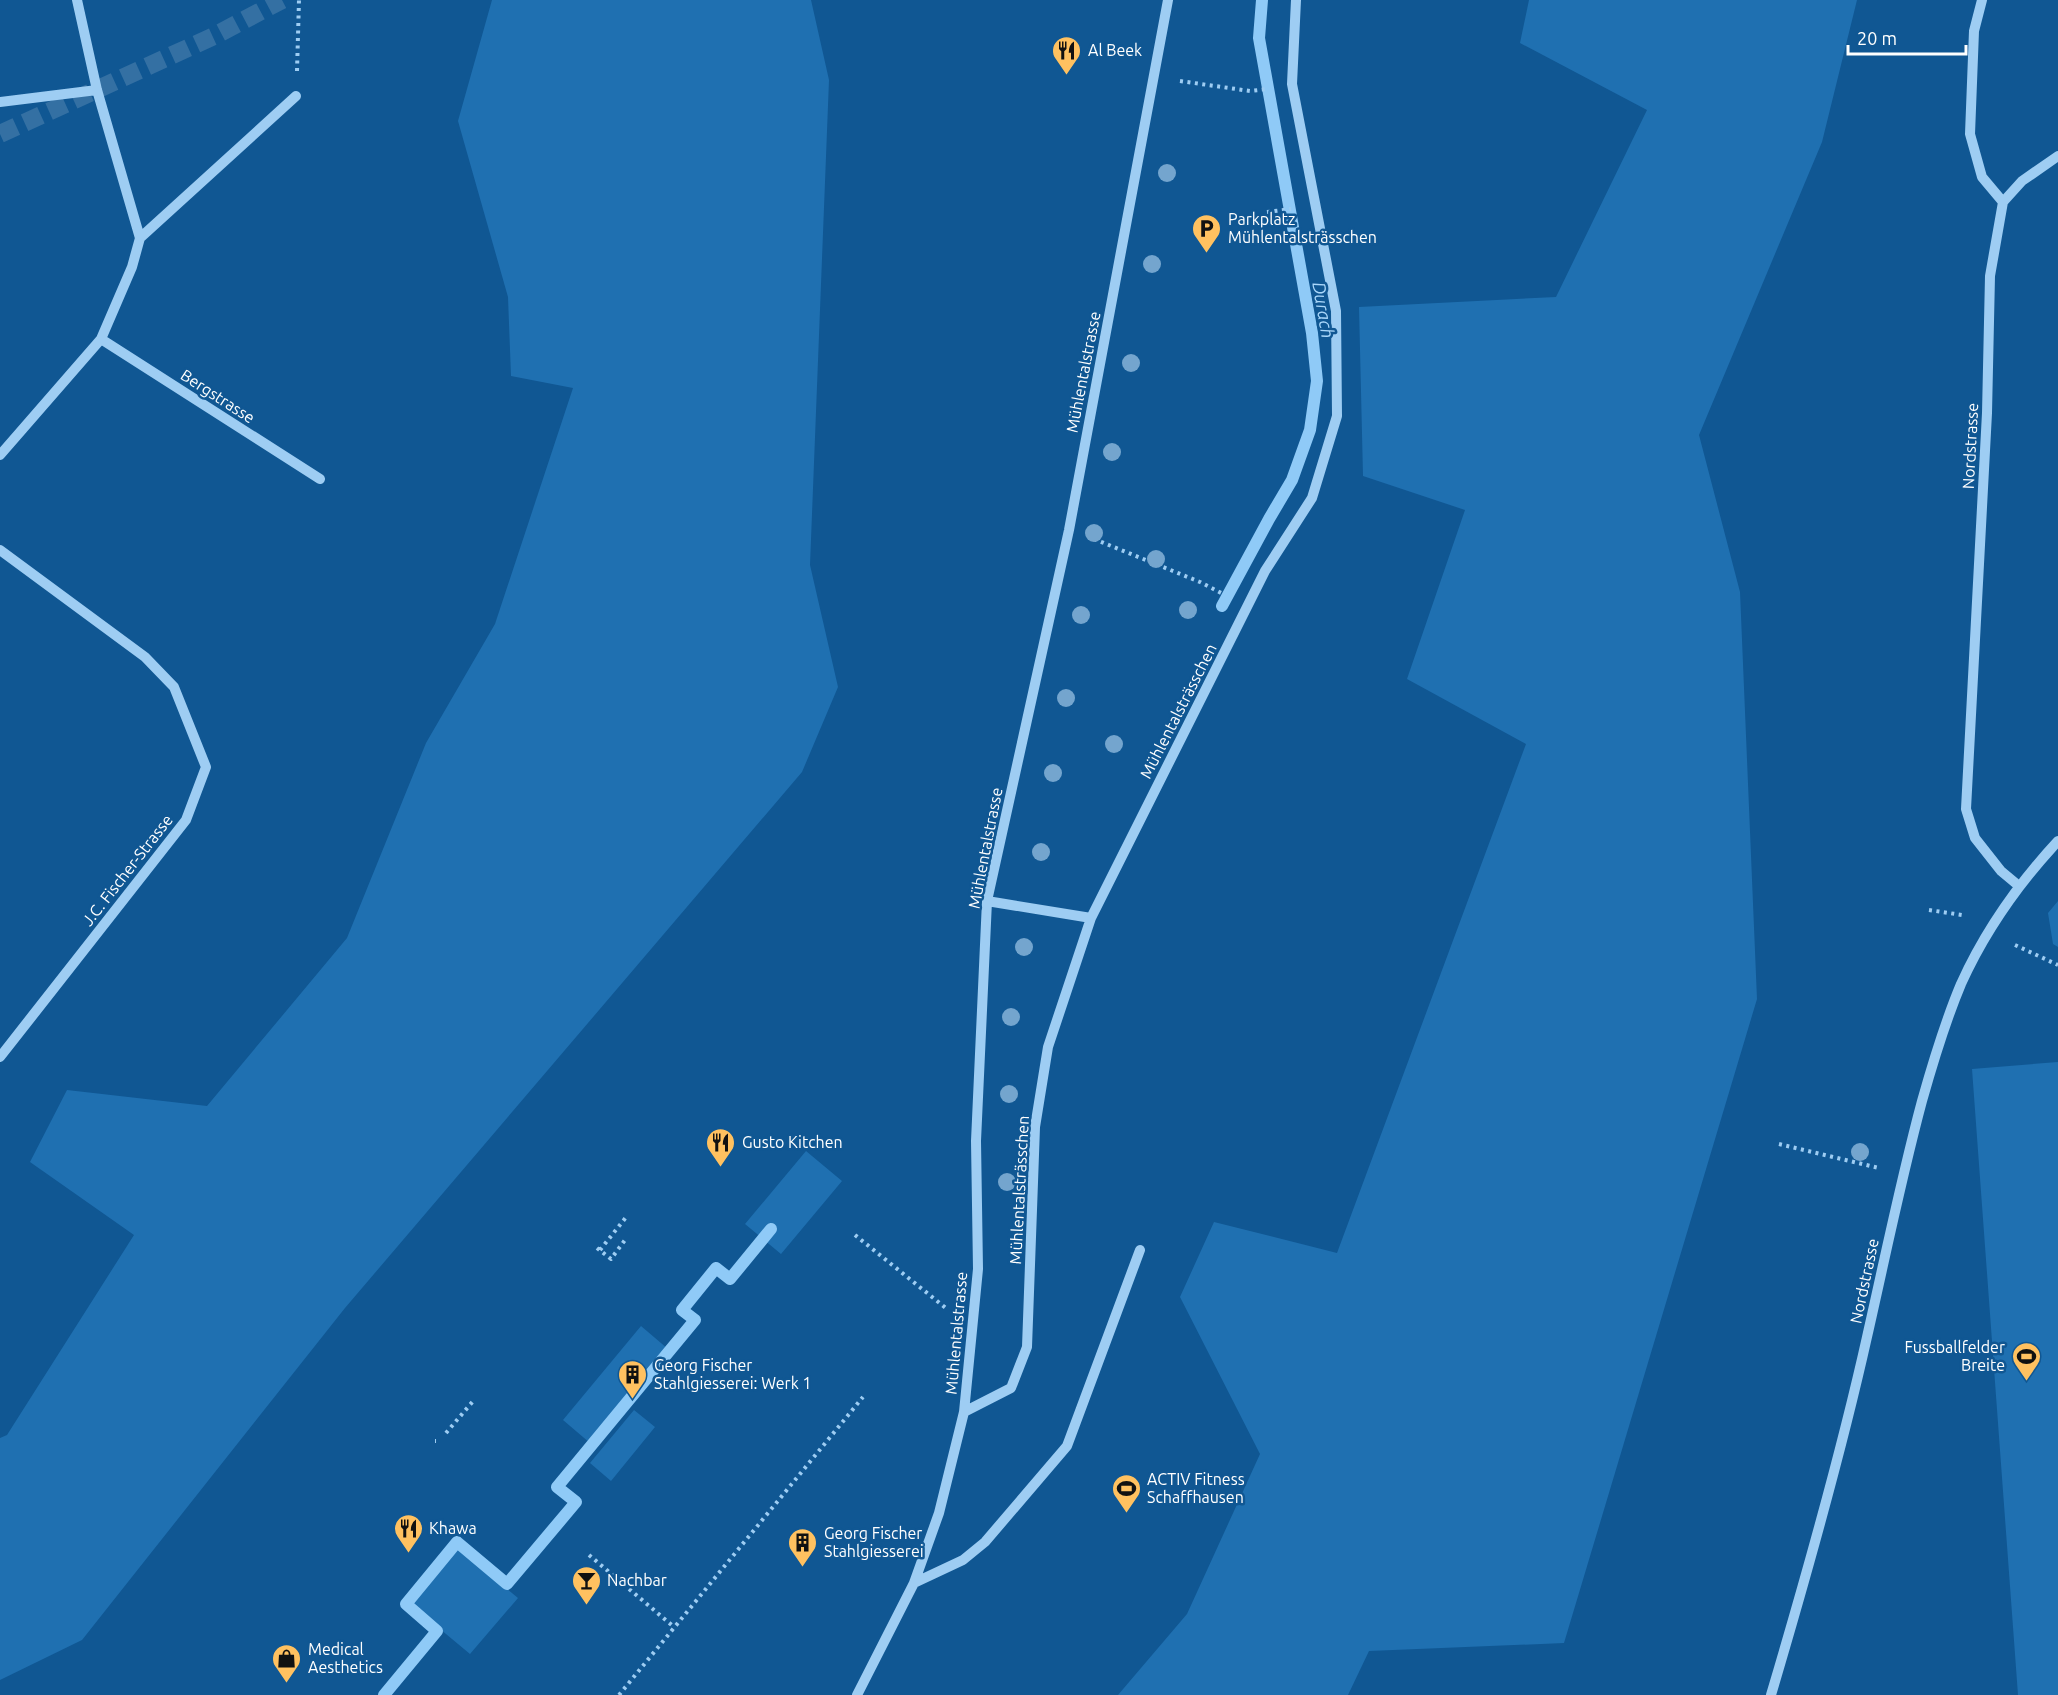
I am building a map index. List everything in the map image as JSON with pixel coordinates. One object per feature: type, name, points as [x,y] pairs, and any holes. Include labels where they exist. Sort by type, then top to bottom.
[{"type":"street","points":[[0,455],[100,339],[132,267],[140,238],[97,90],[77,0]]},
{"type":"street","name":"Mühlentalstrasse","points":[[857,1695],[914,1584],[939,1513],[964,1412],[978,1269],[976,1141],[987,901],[1069,530],[1168,0]]},
{"type":"street","name":"Mühlentalsträsschen","points":[[964,1412],[1011,1388],[1027,1347],[1035,1126],[1048,1047],[1091,918],[1265,571],[1312,498],[1337,416],[1336,311],[1292,84],[1296,0]]},
{"type":"street","points":[[1982,0],[1974,31],[1970,134],[1982,177],[2003,202],[2022,181],[2058,156]]},
{"type":"street","points":[[0,102],[97,90]]},
{"type":"street","points":[[140,238],[296,96]]},
{"type":"street","name":"Nordstrasse","points":[[2003,202],[1990,276],[1987,414],[1966,809],[1975,838],[2001,871],[2019,886]]},
{"type":"street","name":"Bergstrasse","points":[[100,339],[320,479]]},
{"type":"street","name":"J.C. Fischer-Strasse","points":[[0,550],[145,657],[174,687],[207,767],[186,820],[0,1057]]},
{"type":"street","name":"Nordstrasse","points":[[1771,1695],[1846,1424],[1903,1173],[1935,1057],[1962,983],[1989,931],[2019,886],[2058,841]]},
{"type":"street","points":[[987,901],[1091,918]]},
{"type":"street","points":[[914,1584],[963,1560],[984,1542],[1067,1446],[1140,1250]]},
{"type":"path","points":[[296,96],[299,0]]},
{"type":"path","points":[[1155,77],[1250,92]]},
{"type":"path","points":[[1069,530],[1210,587]]},
{"type":"path","points":[[1929,910],[1962,915]]},
{"type":"path","points":[[2015,945],[2058,965]]},
{"type":"path","points":[[1779,1144],[1880,1168]]},
{"type":"path","points":[[625,1240],[611,1259],[598,1249],[627,1216]]},
{"type":"path","points":[[855,1235],[947,1310]]},
{"type":"path","points":[[619,1695],[862,1397]]},
{"type":"path","points":[[446,1433],[474,1400]]},
{"type":"path","points":[[589,1555],[674,1627]]},
{"type":"shaded area","points":[[492,0],[811,0],[829,80],[810,565],[838,687],[802,772],[345,1308],[82,1640],[0,1680],[0,1438],[7,1435],[134,1235],[30,1162],[67,1090],[207,1106],[347,938],[426,743],[495,624],[573,388],[511,376],[508,297],[458,121]]},
{"type":"shaded area","points":[[1529,0],[1857,0],[1822,142],[1699,435],[1740,592],[1757,999],[1564,1643],[1369,1651],[1348,1695],[1118,1695],[1187,1614],[1260,1454],[1180,1297],[1214,1222],[1337,1253],[1526,744],[1407,679],[1465,510],[1363,476],[1359,307],[1556,297],[1647,110],[1520,43]]},
{"type":"shaded area","points":[[2058,901],[2058,947],[2053,944],[2048,913]]},
{"type":"shaded area","name":"Fussballfelder Breite","points":[[2058,1062],[2058,1695],[2018,1695],[1972,1069]]},
{"type":"shaded area","points":[[806,1151],[842,1181],[781,1254],[745,1224]]},
{"type":"shaded area","points":[[641,1326],[668,1349],[590,1443],[563,1420]]},
{"type":"shaded area","points":[[634,1410],[655,1427],[611,1481],[590,1463]]},
{"type":"shaded area","points":[[457,1547],[518,1598],[470,1654],[410,1604]]},
{"type":"waterway","name":"Durach","points":[[1222,606],[1292,480],[1310,430],[1317,381],[1312,333],[1259,38],[1262,0]]},
{"type":"waterway","points":[[384,1695],[437,1631],[406,1604],[457,1542],[507,1584],[576,1502],[557,1487],[695,1320],[682,1310],[716,1268],[730,1279],[771,1229]]},
{"type":"tunnel","points":[[0,134],[214,36],[282,0]]},
{"type":"place","name":"Al Beek","points":[[1067,76]]},
{"type":"place","name":"Parkplatz Mühlentalsträsschen","points":[[1207,254]]},
{"type":"place","name":"Gusto Kitchen","points":[[721,1168]]},
{"type":"place","name":"Fussballfelder Breite","points":[[2026,1382]]},
{"type":"place","name":"Georg Fischer Stahlgiesserei: Werk 1","points":[[633,1400]]},
{"type":"place","name":"ACTIV Fitness Schaffhausen","points":[[1126,1514]]},
{"type":"place","name":"Khawa","points":[[408,1554]]},
{"type":"place","name":"Georg Fischer Stahlgiesserei","points":[[803,1568]]},
{"type":"place","name":"Nachbar","points":[[586,1606]]},
{"type":"place","name":"Medical Aesthetics","points":[[287,1684]]}]
